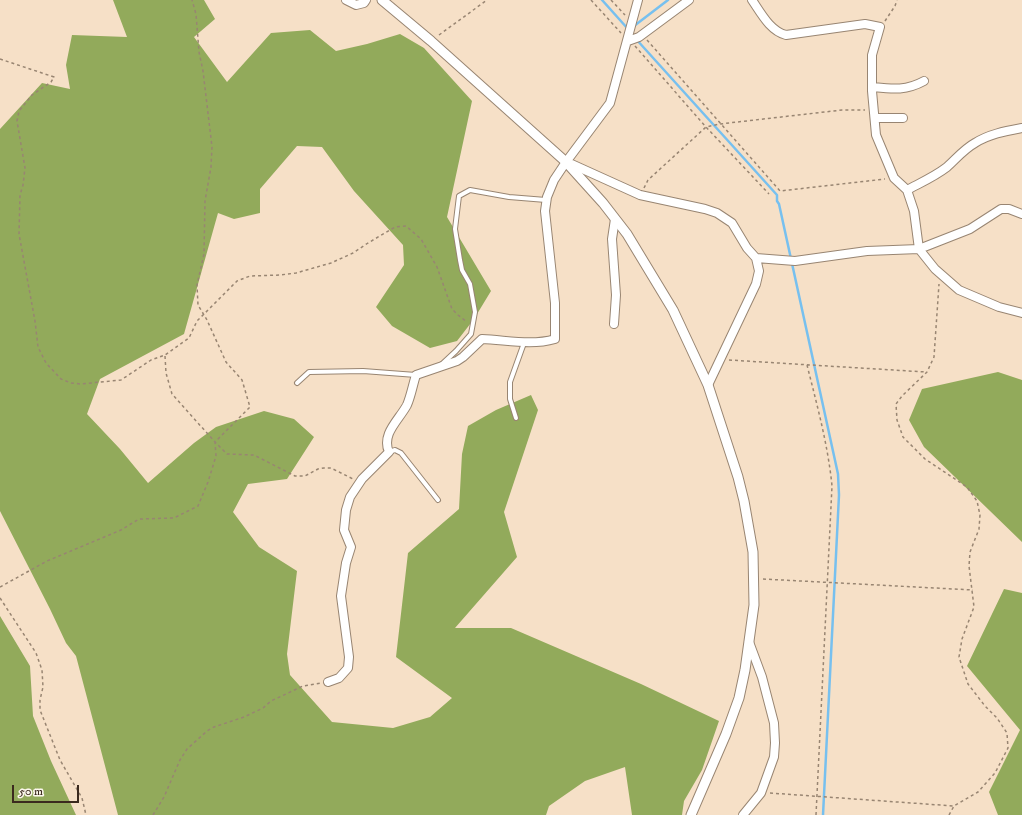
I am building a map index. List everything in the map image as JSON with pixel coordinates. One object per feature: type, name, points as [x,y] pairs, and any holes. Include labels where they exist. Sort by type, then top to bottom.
[{"type":"street","points":[[346,0],[356,5],[366,0]]},
{"type":"street","points":[[382,0],[566,162],[615,218],[627,234],[673,310],[708,385],[741,489],[749,527],[754,578],[754,604],[739,698],[726,734],[691,815]]},
{"type":"street","points":[[328,682],[339,678],[348,668],[349,656],[341,596],[346,563],[351,547],[344,530],[346,510],[350,497],[360,482],[389,452],[386,446],[388,433],[398,421],[408,403],[416,374],[457,362],[482,339],[524,343],[547,342],[556,339],[555,303],[545,211],[546,200],[554,180],[610,103],[638,0]]},
{"type":"street","points":[[628,41],[642,34],[689,0]]},
{"type":"street","points":[[752,0],[773,28],[778,33],[786,35],[865,24],[880,27],[872,55],[872,87],[876,135],[894,178],[906,190],[914,210],[919,249],[935,269],[959,290],[1000,307],[1022,313]]},
{"type":"street","points":[[872,87],[898,89],[914,86],[924,81]]},
{"type":"street","points":[[874,114],[903,118]]},
{"type":"street","points":[[906,190],[928,180],[947,167],[964,150],[976,142],[997,133],[1022,128]]},
{"type":"street","points":[[566,162],[640,195],[717,213],[732,223],[747,248],[756,258],[758,271],[756,284],[708,385]]},
{"type":"street","points":[[756,258],[795,261],[867,251],[919,249],[970,229],[1001,209],[1009,209],[1022,214]]},
{"type":"street","points":[[614,324],[616,295],[612,239],[615,218]]},
{"type":"street","points":[[743,815],[760,793],[774,757],[775,743],[774,724],[762,677],[749,642]]},
{"type":"lane","points":[[437,367],[456,351],[471,334],[475,312],[470,284],[462,270],[455,229],[459,196],[470,190],[509,197],[546,200]]},
{"type":"lane","points":[[516,418],[510,399],[510,382],[524,343]]},
{"type":"lane","points":[[297,383],[309,372],[363,371],[416,374]]},
{"type":"lane","points":[[389,452],[395,450],[401,453],[438,500]]},
{"type":"path","points":[[0,587],[47,561],[121,530],[139,519],[174,518],[198,506],[208,482],[216,456],[215,442],[250,407],[242,380],[226,362],[204,314],[198,305],[197,284],[204,254],[205,201],[211,166],[212,147],[203,71],[199,52],[196,14],[192,0]]},
{"type":"path","points":[[430,41],[487,0]]},
{"type":"path","points":[[591,0],[628,41],[635,46],[769,194]]},
{"type":"path","points":[[611,0],[632,23]]},
{"type":"path","points":[[880,27],[895,6],[897,0]]},
{"type":"path","points":[[642,34],[780,191],[894,178]]},
{"type":"path","points":[[0,59],[54,77],[51,82],[32,95],[19,112],[17,121],[25,168],[20,195],[19,234],[35,321],[38,348],[46,363],[61,379],[71,383],[94,384],[121,380],[150,360],[165,355],[189,338],[198,321],[237,281],[250,276],[296,273],[331,263],[353,253],[368,242],[395,227],[406,226],[421,239],[437,267],[452,308],[458,315],[473,326]]},
{"type":"path","points":[[640,195],[648,180],[706,126],[842,110],[874,114]]},
{"type":"path","points":[[760,793],[954,806],[978,792],[995,773],[1008,748],[1007,733],[997,718],[985,706],[968,684],[959,657],[962,639],[974,607],[969,566],[970,552],[979,529],[980,515],[976,501],[967,486],[925,459],[903,437],[897,420],[896,404],[902,396],[927,372],[934,357],[940,286],[935,269]]},
{"type":"path","points":[[165,355],[166,373],[172,394],[227,454],[254,455],[295,476],[305,476],[318,469],[331,468],[360,482]]},
{"type":"path","points":[[721,359],[927,372]]},
{"type":"path","points":[[807,365],[819,413],[832,486],[816,815]]},
{"type":"path","points":[[754,578],[973,590]]},
{"type":"path","points":[[0,598],[36,653],[42,670],[43,687],[40,700],[40,710],[60,760],[82,798],[86,815]]},
{"type":"path","points":[[153,815],[164,797],[180,760],[187,749],[207,731],[214,727],[244,717],[263,708],[271,701],[303,686],[328,682]]},
{"type":"path","points":[[950,815],[954,806]]},
{"type":"green space","points":[[113,0],[204,0],[215,19],[194,37],[227,82],[271,33],[310,30],[336,51],[400,34],[424,48],[472,101],[447,217],[491,291],[474,319],[457,341],[430,348],[392,326],[376,307],[404,265],[403,245],[354,191],[322,147],[297,146],[260,189],[260,213],[234,219],[218,213],[184,334],[100,379],[87,414],[120,449],[148,483],[194,443],[216,427],[264,411],[294,419],[314,437],[287,479],[248,484],[233,512],[259,547],[297,571],[287,654],[290,675],[332,722],[393,728],[430,717],[452,698],[396,657],[408,553],[459,509],[462,454],[468,426],[496,410],[531,395],[538,410],[504,512],[517,557],[455,628],[511,628],[641,684],[719,721],[702,770],[684,801],[682,815],[632,815],[625,767],[585,781],[549,806],[546,815],[118,815],[76,656],[66,643],[0,511],[0,129],[42,83],[70,89],[66,65],[72,35],[127,37]]},
{"type":"green space","points":[[998,372],[1022,380],[1022,542],[924,447],[909,420],[922,389]]},
{"type":"green space","points":[[1004,589],[1022,593],[1022,815],[998,815],[989,792],[1020,730],[967,666]]},
{"type":"green space","points":[[0,616],[30,666],[33,716],[51,761],[76,815],[0,815]]},
{"type":"waterway","points":[[602,0],[628,29]]},
{"type":"waterway","points":[[634,26],[668,0]]},
{"type":"waterway","points":[[636,39],[777,195],[777,201],[779,204],[838,474],[839,495],[823,815]]}]
